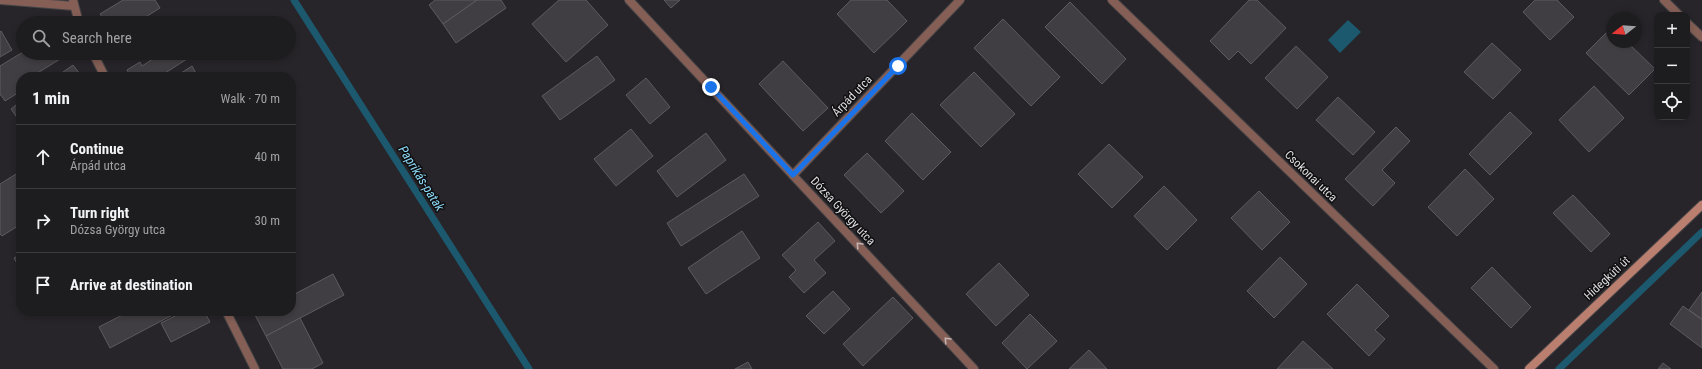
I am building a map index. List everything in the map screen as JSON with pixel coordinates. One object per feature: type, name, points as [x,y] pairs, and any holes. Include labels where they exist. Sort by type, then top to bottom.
[{"type":"main road","name":"Hidegkúti út","points":[[1529,369],[1702,204]]},
{"type":"street","points":[[0,0],[74,3],[77,16]]},
{"type":"street","name":"Dózsa György utca","points":[[629,0],[974,369]]},
{"type":"street","name":"Árpád utca","points":[[793,175],[960,0]]},
{"type":"street","name":"Csokonai utca","points":[[1112,0],[1494,369]]},
{"type":"street","points":[[1664,0],[1676,12]]},
{"type":"street","points":[[1690,26],[1702,37]]},
{"type":"street","points":[[96,60],[102,72]]},
{"type":"street","points":[[228,316],[255,369]]},
{"type":"water","points":[[1348,20],[1361,32],[1340,53],[1328,40]]},
{"type":"building","points":[[123,0],[155,0],[160,8],[147,16],[101,16],[100,14]]},
{"type":"building","points":[[435,0],[477,0],[443,24],[429,5]]},
{"type":"building","points":[[477,0],[501,0],[506,8],[456,43],[443,24]]},
{"type":"building","points":[[559,0],[586,0],[608,25],[566,62],[532,24]]},
{"type":"building","points":[[664,0],[680,0],[671,8]]},
{"type":"building","points":[[851,0],[887,0],[907,21],[874,53],[837,14]]},
{"type":"building","points":[[1249,0],[1257,0],[1286,28],[1251,64],[1238,51],[1229,60],[1210,41]]},
{"type":"building","points":[[1535,0],[1557,0],[1574,17],[1550,40],[1523,12]]},
{"type":"building","points":[[1070,2],[1126,59],[1102,84],[1045,27]]},
{"type":"building","points":[[1003,19],[1060,77],[1031,106],[974,48]]},
{"type":"building","points":[[1,31],[12,50],[0,57],[0,32]]},
{"type":"building","points":[[1606,33],[1606,48],[1633,48],[1654,68],[1654,70],[1629,95],[1586,53]]},
{"type":"building","points":[[1492,43],[1521,70],[1493,99],[1464,72]]},
{"type":"building","points":[[1296,46],[1328,77],[1297,109],[1265,78]]},
{"type":"building","points":[[16,56],[16,60],[59,60],[39,72],[16,72],[16,94],[5,101],[0,95],[0,66]]},
{"type":"building","points":[[597,56],[615,80],[560,120],[542,96]]},
{"type":"building","points":[[151,60],[185,60],[167,72],[128,72],[127,70],[140,62],[142,66]]},
{"type":"building","points":[[783,61],[828,108],[803,131],[759,84]]},
{"type":"building","points":[[73,65],[78,72],[63,72]]},
{"type":"building","points":[[192,66],[195,72],[183,72]]},
{"type":"building","points":[[974,72],[1015,114],[981,147],[940,105]]},
{"type":"building","points":[[646,78],[670,107],[650,124],[626,95]]},
{"type":"building","points":[[1594,86],[1624,118],[1589,152],[1559,120]]},
{"type":"building","points":[[1338,97],[1375,132],[1353,155],[1316,120]]},
{"type":"building","points":[[16,105],[16,116],[11,109]]},
{"type":"building","points":[[1510,112],[1532,133],[1490,175],[1469,154]]},
{"type":"building","points":[[912,113],[951,152],[923,180],[885,141]]},
{"type":"building","points":[[1396,127],[1410,141],[1382,170],[1395,183],[1373,206],[1345,179]]},
{"type":"building","points":[[631,129],[653,156],[616,186],[594,159]]},
{"type":"building","points":[[706,133],[726,160],[677,197],[657,171]]},
{"type":"building","points":[[1109,144],[1143,177],[1112,208],[1078,174]]},
{"type":"building","points":[[867,153],[904,191],[881,213],[844,175]]},
{"type":"building","points":[[1465,169],[1494,199],[1457,236],[1428,207]]},
{"type":"building","points":[[16,174],[16,227],[2,236],[0,234],[0,184]]},
{"type":"building","points":[[744,174],[759,196],[681,246],[667,223]]},
{"type":"building","points":[[1164,186],[1197,220],[1167,250],[1134,216]]},
{"type":"building","points":[[1259,191],[1290,222],[1262,250],[1231,218]]},
{"type":"building","points":[[1573,195],[1610,234],[1591,252],[1553,213]]},
{"type":"building","points":[[818,222],[835,241],[814,260],[826,273],[804,293],[789,277],[796,270],[782,255]]},
{"type":"building","points":[[742,231],[760,258],[706,294],[688,268]]},
{"type":"building","points":[[1280,257],[1307,284],[1274,318],[1247,291]]},
{"type":"building","points":[[999,263],[1029,295],[996,326],[966,294]]},
{"type":"building","points":[[1492,267],[1531,307],[1511,328],[1471,288]]},
{"type":"building","points":[[333,274],[344,295],[266,336],[256,316],[296,316],[296,293]]},
{"type":"building","points":[[1357,284],[1389,316],[1375,330],[1385,339],[1369,356],[1327,314]]},
{"type":"building","points":[[833,291],[850,309],[824,334],[806,316]]},
{"type":"building","points":[[1702,292],[1702,319],[1689,310]]},
{"type":"building","points":[[893,297],[913,318],[863,366],[843,344]]},
{"type":"building","points":[[1683,306],[1702,320],[1702,348],[1670,324]]},
{"type":"building","points":[[1030,314],[1057,341],[1027,369],[1002,343]]},
{"type":"building","points":[[120,316],[171,316],[110,348],[99,327]]},
{"type":"building","points":[[175,316],[207,316],[210,322],[171,342],[161,323]]},
{"type":"building","points":[[300,318],[323,363],[312,369],[283,369],[266,336]]},
{"type":"building","points":[[1303,341],[1333,369],[1277,369]]},
{"type":"building","points":[[1089,350],[1107,369],[1069,369]]},
{"type":"building","points":[[748,362],[752,369],[735,369]]},
{"type":"building","points":[[1663,363],[1671,369],[1658,369]]},
{"type":"waterway","name":"Paprikás-patak","points":[[294,0],[529,369]]},
{"type":"waterway","points":[[1559,369],[1702,232]]},
{"type":"route","points":[[711,87],[793,175],[898,66]]}]
